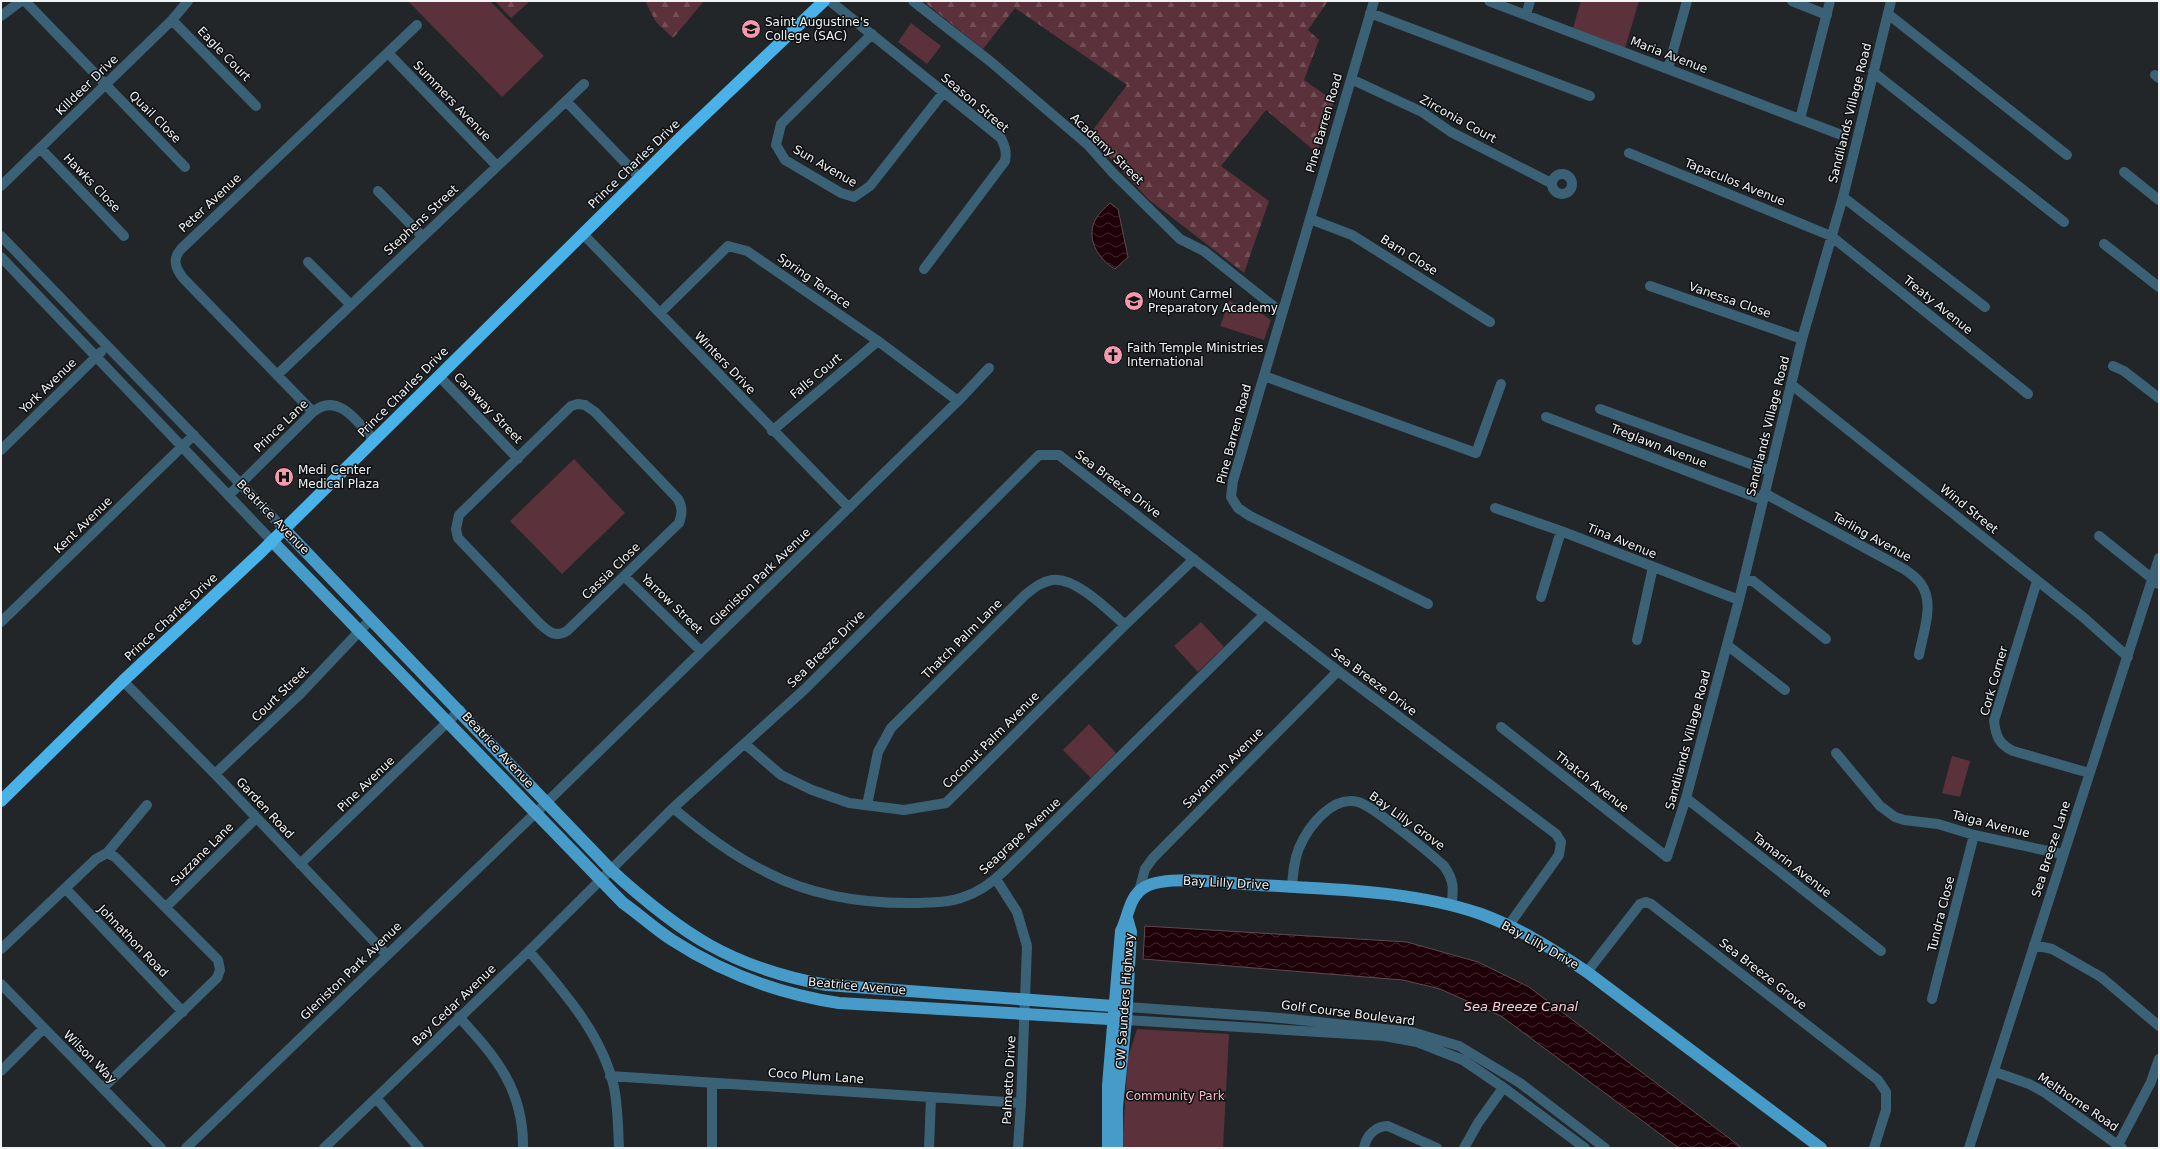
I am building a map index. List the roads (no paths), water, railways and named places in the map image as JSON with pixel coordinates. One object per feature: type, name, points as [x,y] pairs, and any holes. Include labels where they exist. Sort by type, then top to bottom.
[{"type":"highway","name":"Prince Charles Drive","points":[[1,801],[123,680],[272,541],[640,178],[824,1]]},
{"type":"main road","name":"Beatrice Avenue","points":[[284,529],[460,710],[611,870],[651,907],[686,933],[720,952],[755,967],[800,981],[827,986],[1127,1007]]},
{"type":"main road","name":"Beatrice Avenue","points":[[272,541],[624,903],[671,939],[724,970],[766,987],[814,999],[839,1002],[1025,1012],[1126,1020]]},
{"type":"main road","name":"Bay Lilly Drive","points":[[1139,891],[1154,883],[1175,881],[1292,887],[1397,896],[1452,906],[1509,926],[1557,952],[1587,972],[1821,1148]]},
{"type":"main road","points":[[1127,918],[1130,905],[1139,891]]},
{"type":"main road","name":"CW Saunders Highway","points":[[1108,1148],[1108,1085],[1114,1006],[1121,930],[1127,918]]},
{"type":"main road","name":"CW Saunders Highway","points":[[1117,1148],[1117,1107],[1126,1020],[1131,932],[1127,918]]},
{"type":"street","points":[[1,16],[21,1]]},
{"type":"street","name":"Quail Close","points":[[25,1],[105,86],[185,167]]},
{"type":"street","name":"Killdeer Drive","points":[[1,186],[172,20],[188,1]]},
{"type":"street","name":"Season Street","points":[[830,1],[1001,138],[1006,155],[1005,161],[924,269]]},
{"type":"street","name":"Academy Street","points":[[913,1],[991,62],[1088,145],[1112,173],[1180,239],[1204,251],[1282,313]]},
{"type":"street","name":"Pine Barren Road","points":[[1374,1],[1233,482],[1231,497],[1238,508],[1428,604]]},
{"type":"street","name":"Maria Avenue","points":[[1489,1],[1839,134]]},
{"type":"street","points":[[1526,14],[1530,1]]},
{"type":"street","points":[[1668,69],[1687,1]]},
{"type":"street","points":[[1792,1],[1827,15]]},
{"type":"street","points":[[1800,119],[1830,1]]},
{"type":"street","name":"Sandilands Village Road","points":[[1667,857],[1686,798],[1739,600],[1802,339],[1843,197],[1891,1]]},
{"type":"street","points":[[1370,13],[1590,96]]},
{"type":"street","points":[[1888,14],[2068,155]]},
{"type":"street","name":"Eagle Court","points":[[172,20],[256,106]]},
{"type":"street","name":"Peter Avenue","points":[[313,412],[183,278],[175,265],[176,256],[181,249],[417,25]]},
{"type":"street","name":"Sun Avenue","points":[[872,34],[781,124],[776,145],[785,160],[841,193],[854,198],[870,186],[943,92]]},
{"type":"street","name":"Summers Avenue","points":[[388,53],[497,166]]},
{"type":"street","points":[[1873,72],[2064,222]]},
{"type":"street","name":"Zirconia Court","points":[[1351,80],[1422,112],[1452,132],[1551,183]]},
{"type":"street","name":"Stephens Street","points":[[277,375],[584,84]]},
{"type":"street","points":[[566,101],[640,178]]},
{"type":"street","name":"Hawks Close","points":[[40,148],[124,236]]},
{"type":"street","name":"Tapaculos Avenue","points":[[1629,153],[1831,236]]},
{"type":"street","points":[[2124,172],[2159,200]]},
{"type":"street","points":[[378,191],[423,237]]},
{"type":"street","points":[[1843,197],[1985,307]]},
{"type":"street","name":"Barn Close","points":[[1310,219],[1352,236],[1490,322]]},
{"type":"street","name":"Winters Drive","points":[[583,234],[772,431],[849,508]]},
{"type":"street","name":"Beatrice Avenue","points":[[1,236],[284,529]]},
{"type":"street","name":"Treaty Avenue","points":[[1831,236],[2028,394]]},
{"type":"street","points":[[2104,244],[2159,287]]},
{"type":"street","name":"Spring Terrace","points":[[660,313],[728,246],[747,251],[878,341],[958,401]]},
{"type":"street","name":"Beatrice Avenue","points":[[1,257],[272,541]]},
{"type":"street","points":[[308,262],[351,305]]},
{"type":"street","name":"Vanessa Close","points":[[1650,286],[1802,339]]},
{"type":"street","name":"Falls Court","points":[[772,431],[878,341]]},
{"type":"street","name":"York Avenue","points":[[1,450],[107,346]]},
{"type":"street","points":[[2114,366],[2129,375],[2159,398]]},
{"type":"street","name":"Gleniston Park Avenue","points":[[186,1148],[536,813],[958,401],[989,368]]},
{"type":"street","name":"Caraway Street","points":[[439,376],[518,459]]},
{"type":"street","points":[[1264,376],[1476,453],[1501,384]]},
{"type":"street","name":"Wind Street","points":[[1792,385],[2083,617],[2128,657]]},
{"type":"street","name":"Prince Lane","points":[[229,495],[313,412],[326,404],[340,407],[374,440]]},
{"type":"street","name":"Cassia Close","points":[[585,405],[595,412],[678,499],[682,506],[679,523],[624,576],[567,631],[561,635],[556,635],[540,624],[458,538],[456,529],[459,515],[572,406],[585,405]]},
{"type":"street","points":[[1600,409],[1770,471]]},
{"type":"street","name":"Treglawn Avenue","points":[[1546,417],[1763,497]]},
{"type":"street","name":"Kent Avenue","points":[[1,622],[194,435]]},
{"type":"street","name":"Sea Breeze Drive","points":[[600,880],[673,808],[805,689],[1039,455],[1059,455],[1264,615],[1558,836],[1561,849],[1558,858],[1509,926]]},
{"type":"street","name":"Terling Avenue","points":[[1763,497],[1904,569],[1920,582],[1925,591],[1928,608],[1919,655]]},
{"type":"street","name":"Tina Avenue","points":[[1495,508],[1561,530],[1739,600]]},
{"type":"street","points":[[1541,597],[1561,530]]},
{"type":"street","points":[[2098,536],[2156,582]]},
{"type":"street","name":"Sea Breeze Lane","points":[[1969,1148],[2062,854],[2128,657],[2156,582],[2159,558]]},
{"type":"street","name":"Coconut Palm Avenue","points":[[745,744],[781,775],[812,790],[849,803],[904,810],[946,803],[1125,625],[1194,559]]},
{"type":"street","points":[[1637,640],[1653,567]]},
{"type":"street","name":"Yarrow Street","points":[[624,576],[701,651]]},
{"type":"street","points":[[1744,579],[1753,581],[1826,639]]},
{"type":"street","name":"Thatch Palm Lane","points":[[867,805],[878,752],[891,728],[1025,595],[1040,584],[1054,580],[1067,582],[1095,599],[1125,625]]},
{"type":"street","name":"Cork Corner","points":[[2037,581],[1994,721],[1996,735],[2002,746],[2013,752],[2089,773]]},
{"type":"street","name":"Seagrape Avenue","points":[[673,808],[744,861],[794,885],[824,893],[877,902],[934,902],[963,898],[996,879],[1264,615]]},
{"type":"street","name":"Court Street","points":[[215,774],[301,693],[371,619]]},
{"type":"street","points":[[1727,645],[1785,690]]},
{"type":"street","name":"Savannah Avenue","points":[[1139,891],[1145,869],[1153,858],[1338,671]]},
{"type":"street","name":"Garden Road","points":[[123,680],[215,774],[387,955]]},
{"type":"street","name":"Pine Avenue","points":[[300,864],[460,710]]},
{"type":"street","name":"Thatch Avenue","points":[[1501,727],[1667,857]]},
{"type":"street","name":"Taiga Avenue","points":[[1836,753],[1887,812],[1904,820],[1938,824],[1974,835],[2062,854]]},
{"type":"street","name":"Tamarin Avenue","points":[[1686,798],[1881,951]]},
{"type":"street","name":"Bay Lilly Grove","points":[[1292,887],[1297,855],[1312,826],[1330,809],[1339,803],[1354,801],[1371,809],[1444,866],[1451,877],[1454,887],[1452,906]]},
{"type":"street","points":[[1,950],[96,859],[107,853],[147,804]]},
{"type":"street","name":"Suzzane Lane","points":[[166,907],[256,818]]},
{"type":"street","name":"Tundra Close","points":[[1932,999],[1974,835]]},
{"type":"street","points":[[103,1088],[217,978],[220,970],[218,960],[115,857],[107,853]]},
{"type":"street","name":"Palmetto Drive","points":[[996,879],[1016,912],[1026,937],[1025,1012],[1018,1148]]},
{"type":"street","name":"Bay Cedar Avenue","points":[[324,1148],[529,951],[600,880]]},
{"type":"street","name":"Johnathon Road","points":[[65,888],[183,1012]]},
{"type":"street","name":"Sea Breeze Grove","points":[[1587,972],[1638,907],[1642,903],[1649,903],[1878,1080],[1886,1092],[1886,1110],[1874,1148]]},
{"type":"street","points":[[2034,946],[2052,949],[2101,977],[2159,1026]]},
{"type":"street","points":[[529,951],[574,1004],[600,1048],[615,1095],[619,1148]]},
{"type":"street","name":"Wilson Way","points":[[1,984],[160,1148]]},
{"type":"street","name":"Golf Course Boulevard","points":[[1127,1007],[1281,1018],[1412,1032],[1459,1046],[1520,1083],[1605,1148]]},
{"type":"street","points":[[459,1017],[501,1065],[509,1080],[517,1101],[523,1148]]},
{"type":"street","name":"Golf Course Boulevard","points":[[1126,1020],[1384,1036],[1417,1042],[1463,1060],[1503,1088],[1574,1144],[1585,1148]]},
{"type":"street","points":[[1,1071],[43,1029]]},
{"type":"street","points":[[2120,1146],[2151,1082],[2159,1059]]},
{"type":"street","name":"Melthorne Road","points":[[1994,1072],[2030,1084],[2044,1092],[2120,1146]]},
{"type":"street","name":"Coco Plum Lane","points":[[610,1076],[1021,1103]]},
{"type":"street","points":[[712,1083],[712,1148]]},
{"type":"street","points":[[1464,1148],[1478,1122],[1503,1088]]},
{"type":"street","points":[[929,1148],[931,1097]]},
{"type":"street","points":[[376,1098],[420,1148]]},
{"type":"street","points":[[1364,1148],[1368,1137],[1382,1126],[1388,1126],[1437,1148]]},
{"type":"street","points":[[1574,1144],[1581,1130]]},
{"type":"water","points":[[1110,203],[1118,209],[1128,257],[1115,269],[1098,253],[1092,240],[1093,225],[1101,211]]},
{"type":"water","name":"Sea Breeze Canal","points":[[1145,926],[1407,942],[1478,962],[1529,987],[1742,1148],[1679,1148],[1501,1016],[1440,989],[1403,980],[1143,959]]},
{"type":"place","name":"Saint Augustine's College (SAC)","points":[[751,29]]},
{"type":"place","name":"Mount Carmel Preparatory Academy","points":[[1134,301]]},
{"type":"place","name":"Faith Temple Ministries International","points":[[1113,355]]},
{"type":"place","name":"Medi Center Medical Plaza","points":[[284,477]]},
{"type":"park label","name":"Community Park","points":[[1175,1096]]}]
